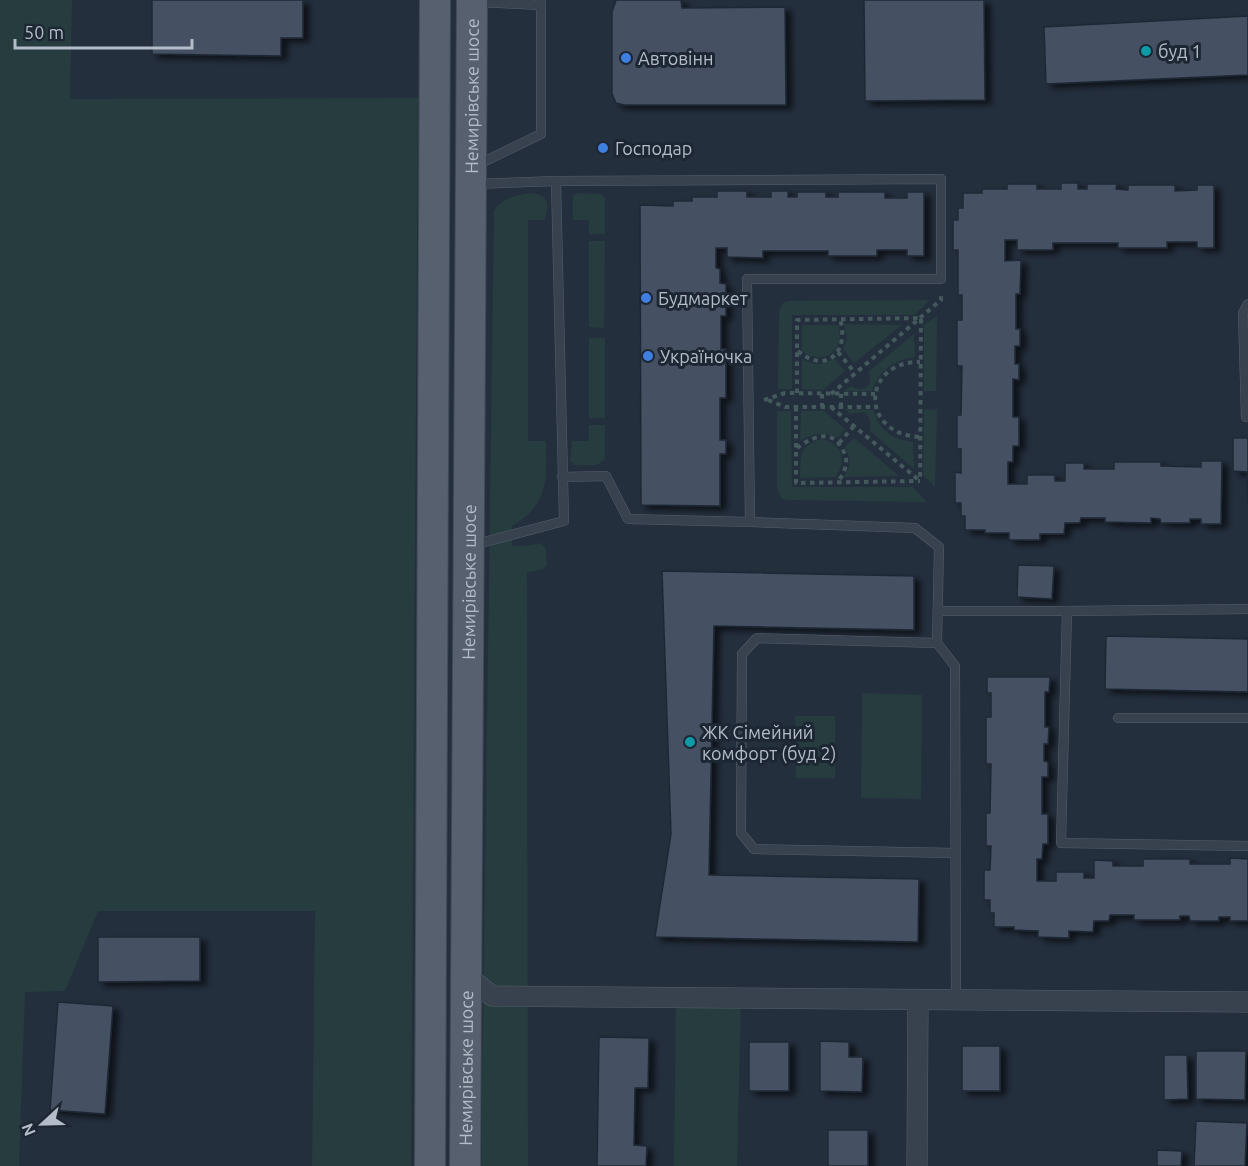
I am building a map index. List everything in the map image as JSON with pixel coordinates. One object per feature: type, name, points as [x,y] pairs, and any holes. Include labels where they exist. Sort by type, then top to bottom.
[{"type":"main road","name":"Немирівське шосе","points":[[430,1166],[435,0]]},
{"type":"main road","name":"Немирівське шосе","points":[[465,1166],[472,1]]},
{"type":"street","points":[[467,976],[492,996]]},
{"type":"street","points":[[466,1012],[492,996],[1248,1002]]},
{"type":"street","points":[[917,1166],[918,1000]]},
{"type":"lane","points":[[472,1],[541,2],[541,134],[472,176]]},
{"type":"lane","points":[[472,176],[556,181],[941,179],[941,279],[747,279],[750,522]]},
{"type":"lane","points":[[470,546],[564,521],[556,181]]},
{"type":"lane","points":[[1246,417],[1243,313],[1248,304]]},
{"type":"lane","points":[[562,477],[606,476],[628,519],[915,528],[939,548],[937,643],[955,666],[956,1000]]},
{"type":"lane","points":[[938,611],[1248,609]]},
{"type":"lane","points":[[1067,611],[1061,843],[1248,846]]},
{"type":"lane","points":[[937,643],[757,638],[742,654],[741,833],[754,849],[955,853]]},
{"type":"lane","points":[[1118,718],[1248,718]]},
{"type":"path","points":[[831,394],[941,300],[941,279]]},
{"type":"path","points":[[797,393],[797,320],[921,318]]},
{"type":"path","points":[[920,481],[921,318]]},
{"type":"path","points":[[797,351],[805,357],[819,361],[831,358],[838,352],[843,339],[840,319]]},
{"type":"path","points":[[838,352],[855,373]]},
{"type":"path","points":[[919,437],[902,435],[885,425],[876,407],[876,394],[878,385],[889,371],[906,363],[920,362]]},
{"type":"path","points":[[876,394],[785,393],[768,400],[785,407],[876,407]]},
{"type":"path","points":[[822,394],[822,407]]},
{"type":"path","points":[[841,394],[841,407]]},
{"type":"path","points":[[796,407],[796,483],[920,481]]},
{"type":"path","points":[[831,407],[920,481]]},
{"type":"path","points":[[839,443],[855,426]]},
{"type":"path","points":[[796,449],[811,438],[823,436],[839,443],[847,463],[838,482]]},
{"type":"green space","points":[[0,0],[72,0],[70,99],[418,98],[411,1166],[312,1166],[315,911],[98,911],[65,991],[25,992],[19,1166],[0,1166]]},
{"type":"green space","points":[[533,193],[543,197],[547,205],[545,220],[528,220],[528,441],[546,441],[546,467],[543,490],[539,500],[524,518],[512,526],[512,546],[540,543],[546,549],[547,566],[541,570],[527,572],[528,1166],[481,1166],[494,210],[511,197]]},
{"type":"green space","points":[[577,193],[601,194],[605,198],[605,234],[589,234],[589,220],[573,220],[573,196]]},
{"type":"green space","points":[[589,241],[605,241],[604,328],[589,327]]},
{"type":"green space","points":[[930,300],[914,315],[792,315],[792,389],[778,389],[779,311],[783,303],[788,301]]},
{"type":"green space","points":[[937,316],[936,391],[924,391],[924,325]]},
{"type":"green space","points":[[844,324],[902,325],[854,363],[843,349],[847,339]]},
{"type":"green space","points":[[802,325],[838,325],[840,334],[836,348],[825,356],[818,357],[810,356],[802,351]]},
{"type":"green space","points":[[914,334],[915,357],[888,367],[879,377],[872,391],[844,391],[851,386],[863,389],[868,386],[870,384],[869,371]]},
{"type":"green space","points":[[589,338],[605,338],[605,418],[589,418]]},
{"type":"green space","points":[[834,358],[845,371],[823,390],[802,389],[802,359],[818,364]]},
{"type":"green space","points":[[845,409],[873,410],[879,424],[887,433],[913,442],[914,469],[869,430],[870,420],[864,412],[850,414]]},
{"type":"green space","points":[[924,409],[937,410],[935,487],[923,475]]},
{"type":"green space","points":[[777,411],[791,411],[792,487],[913,487],[926,502],[787,500],[781,498],[777,488]]},
{"type":"green space","points":[[801,411],[824,411],[845,429],[838,438],[828,434],[819,434],[800,441]]},
{"type":"green space","points":[[589,425],[605,425],[605,459],[597,465],[574,465],[570,461],[572,441],[589,441]]},
{"type":"green space","points":[[854,438],[899,476],[844,477],[849,462],[845,447]]},
{"type":"green space","points":[[822,439],[834,444],[841,454],[841,465],[836,477],[800,478],[802,453],[809,445]]},
{"type":"green space","points":[[862,693],[922,695],[921,799],[861,798]]},
{"type":"green space","points":[[795,716],[835,716],[835,778],[796,778]]},
{"type":"green space","points":[[676,999],[741,999],[737,1166],[674,1166]]},
{"type":"building","points":[[152,0],[303,0],[303,38],[281,38],[281,56],[152,54]]},
{"type":"building","points":[[616,0],[681,0],[682,8],[785,7],[786,105],[624,105],[616,103],[612,94],[612,12]]},
{"type":"building","points":[[864,0],[984,0],[985,100],[865,101]]},
{"type":"building","name":"буд 1","points":[[1248,16],[1248,75],[1046,84],[1044,27]]},
{"type":"building","points":[[1061,183],[1078,183],[1078,189],[1087,189],[1087,184],[1117,184],[1116,189],[1128,190],[1128,185],[1175,185],[1175,191],[1197,190],[1197,185],[1214,185],[1214,248],[1197,248],[1197,242],[1167,242],[1167,248],[1118,248],[1118,243],[1053,243],[1053,250],[1017,250],[1017,240],[1005,240],[1005,261],[1021,260],[1020,294],[1016,294],[1016,329],[1020,329],[1020,346],[1015,346],[1015,364],[1019,364],[1019,380],[1013,379],[1013,417],[1019,417],[1019,446],[1013,446],[1013,462],[1008,462],[1008,484],[1027,484],[1027,475],[1055,475],[1055,481],[1065,481],[1065,463],[1084,463],[1084,469],[1114,469],[1114,462],[1161,462],[1161,466],[1201,467],[1201,461],[1222,461],[1221,524],[1201,524],[1201,519],[1190,519],[1190,523],[1161,523],[1160,519],[1151,518],[1151,523],[1105,522],[1105,518],[1081,518],[1080,523],[1065,523],[1064,534],[1040,534],[1040,540],[1009,540],[1009,533],[965,530],[965,516],[961,516],[961,503],[955,503],[955,472],[961,473],[961,449],[957,449],[957,415],[961,415],[962,366],[957,366],[957,320],[962,320],[962,295],[958,295],[958,250],[953,250],[953,220],[958,220],[958,208],[963,208],[963,193],[982,193],[982,189],[1007,189],[1007,184],[1037,184],[1037,189],[1061,189]]},
{"type":"building","points":[[717,191],[747,191],[747,197],[771,197],[771,191],[788,191],[788,197],[797,197],[797,192],[826,192],[826,197],[838,197],[838,192],[885,192],[885,198],[907,198],[907,192],[924,192],[924,256],[907,256],[907,250],[877,250],[877,256],[828,256],[828,251],[763,251],[763,258],[727,257],[727,248],[716,248],[716,268],[720,269],[720,283],[726,284],[726,316],[721,316],[721,349],[726,349],[726,398],[720,398],[720,440],[726,440],[726,454],[720,454],[720,506],[641,505],[640,205],[673,206],[673,201],[692,201],[692,197],[717,197]]},
{"type":"building","points":[[1233,438],[1248,438],[1248,503],[1247,472],[1233,471]]},
{"type":"building","points":[[1018,565],[1054,566],[1052,599],[1017,597]]},
{"type":"building","name":"ЖК Сімейний комфорт (буд 2)","points":[[662,571],[914,576],[914,630],[714,626],[709,875],[919,879],[918,942],[655,937],[671,834]]},
{"type":"building","points":[[1106,636],[1248,639],[1248,692],[1105,689]]},
{"type":"building","points":[[987,677],[1050,677],[1049,692],[1045,692],[1045,727],[1049,727],[1048,744],[1044,744],[1044,761],[1048,762],[1048,777],[1042,777],[1042,814],[1048,814],[1048,844],[1043,844],[1042,859],[1037,859],[1037,881],[1056,881],[1056,872],[1084,872],[1084,878],[1094,878],[1094,860],[1113,861],[1113,866],[1143,866],[1143,859],[1190,859],[1190,864],[1230,864],[1230,858],[1248,859],[1248,921],[1230,921],[1230,917],[1219,917],[1219,921],[1190,921],[1189,916],[1180,916],[1180,920],[1134,920],[1134,915],[1110,915],[1109,921],[1094,921],[1093,932],[1069,931],[1069,938],[1038,937],[1038,931],[1014,930],[1014,927],[994,927],[994,913],[990,913],[990,900],[984,900],[984,870],[990,870],[991,846],[986,846],[986,813],[990,813],[991,764],[986,764],[986,717],[991,717],[991,693],[987,693]]},
{"type":"building","points":[[98,937],[200,937],[200,981],[98,982]]},
{"type":"building","points":[[58,1002],[113,1006],[105,1114],[50,1110]]},
{"type":"building","points":[[599,1037],[649,1038],[648,1088],[635,1088],[634,1145],[647,1146],[646,1166],[597,1166]]},
{"type":"building","points":[[820,1041],[849,1042],[849,1057],[863,1057],[862,1092],[820,1091]]},
{"type":"building","points":[[749,1042],[789,1042],[789,1091],[749,1091]]},
{"type":"building","points":[[962,1046],[1000,1046],[1000,1091],[962,1091]]},
{"type":"building","points":[[1196,1051],[1246,1051],[1245,1100],[1196,1099]]},
{"type":"building","points":[[1164,1055],[1187,1055],[1188,1099],[1164,1100]]},
{"type":"building","points":[[1196,1121],[1247,1123],[1245,1166],[1194,1166]]},
{"type":"building","points":[[828,1130],[868,1130],[868,1166],[828,1166]]},
{"type":"building","points":[[1157,1150],[1182,1151],[1181,1166],[1157,1166]]},
{"type":"place","name":"буд 1","points":[[1146,51]]},
{"type":"place","name":"Автовінн","points":[[626,58]]},
{"type":"place","name":"Господар","points":[[603,148]]},
{"type":"place","name":"Будмаркет","points":[[646,298]]},
{"type":"place","name":"Україночка","points":[[648,356]]},
{"type":"place","name":"ЖК Сімейний комфорт (буд 2)","points":[[690,742]]}]
